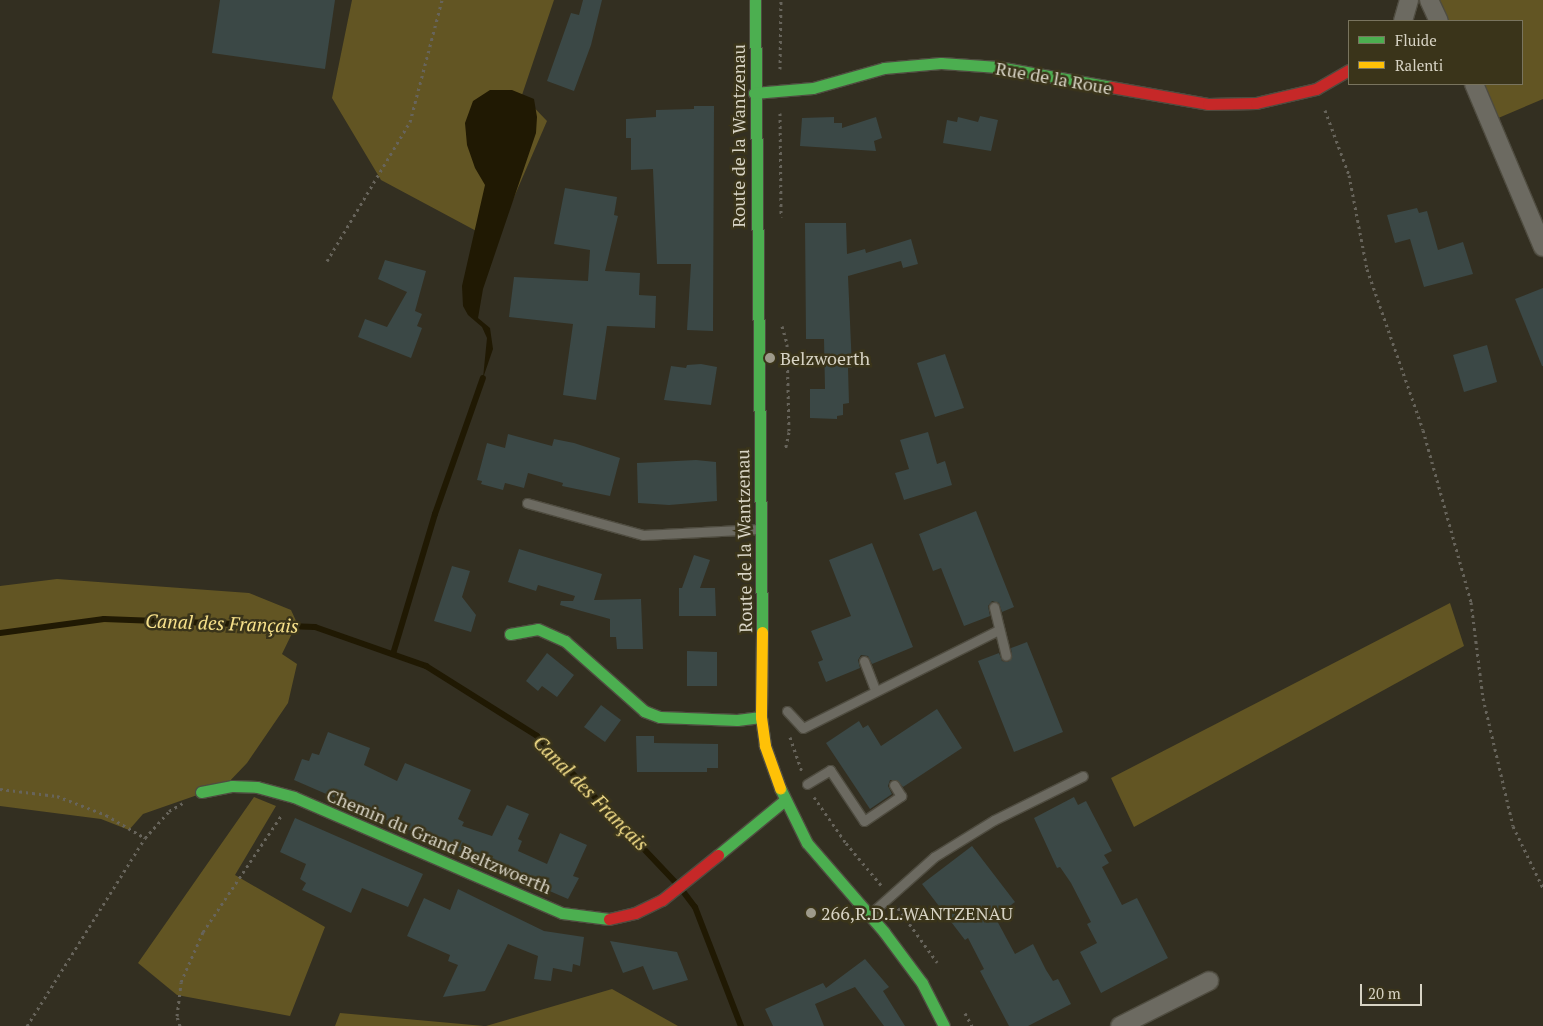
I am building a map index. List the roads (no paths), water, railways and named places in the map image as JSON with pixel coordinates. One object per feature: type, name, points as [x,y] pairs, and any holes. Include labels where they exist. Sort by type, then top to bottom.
[{"type":"street","name":"Route de la Wantzenau","points":[[755,0],[754,93],[762,529],[761,716],[765,746],[784,800],[807,842],[869,914],[922,983],[944,1026]]},
{"type":"street","points":[[1403,20],[1409,0]]},
{"type":"street","points":[[1429,0],[1439,20]]},
{"type":"street","name":"Rue de la Roue","points":[[754,93],[813,88],[884,68],[924,63],[998,68],[1208,104],[1256,103],[1316,89],[1348,71]]},
{"type":"street","points":[[1474,85],[1543,247]]},
{"type":"street","points":[[510,634],[538,629],[565,641],[644,711],[660,717],[737,720],[761,716]]},
{"type":"street","name":"Chemin du Grand Beltzwoerth","points":[[200,792],[232,786],[257,787],[294,797],[562,913],[607,920],[635,913],[662,900],[784,800]]},
{"type":"street","points":[[1120,1026],[1209,981]]},
{"type":"lane","points":[[527,503],[643,535],[762,529]]},
{"type":"lane","points":[[994,608],[997,631],[1006,656]]},
{"type":"lane","points":[[787,712],[802,728],[875,690],[997,631]]},
{"type":"lane","points":[[864,660],[875,690]]},
{"type":"lane","points":[[807,784],[830,770],[864,821],[901,796],[894,785]]},
{"type":"lane","points":[[869,914],[934,857],[994,820],[1083,776]]},
{"type":"waterway","points":[[393,654],[435,514],[483,378]]},
{"type":"waterway","name":"Canal des Français","points":[[0,633],[104,619],[315,627],[426,666],[537,736],[675,882]]},
{"type":"waterway","name":"Canal des Français","points":[[682,890],[695,907],[741,1026]]},
{"type":"place","name":"Belzwoerth","points":[[770,358]]},
{"type":"place","name":"266,R.D.L.WANTZENAU","points":[[811,913]]}]
